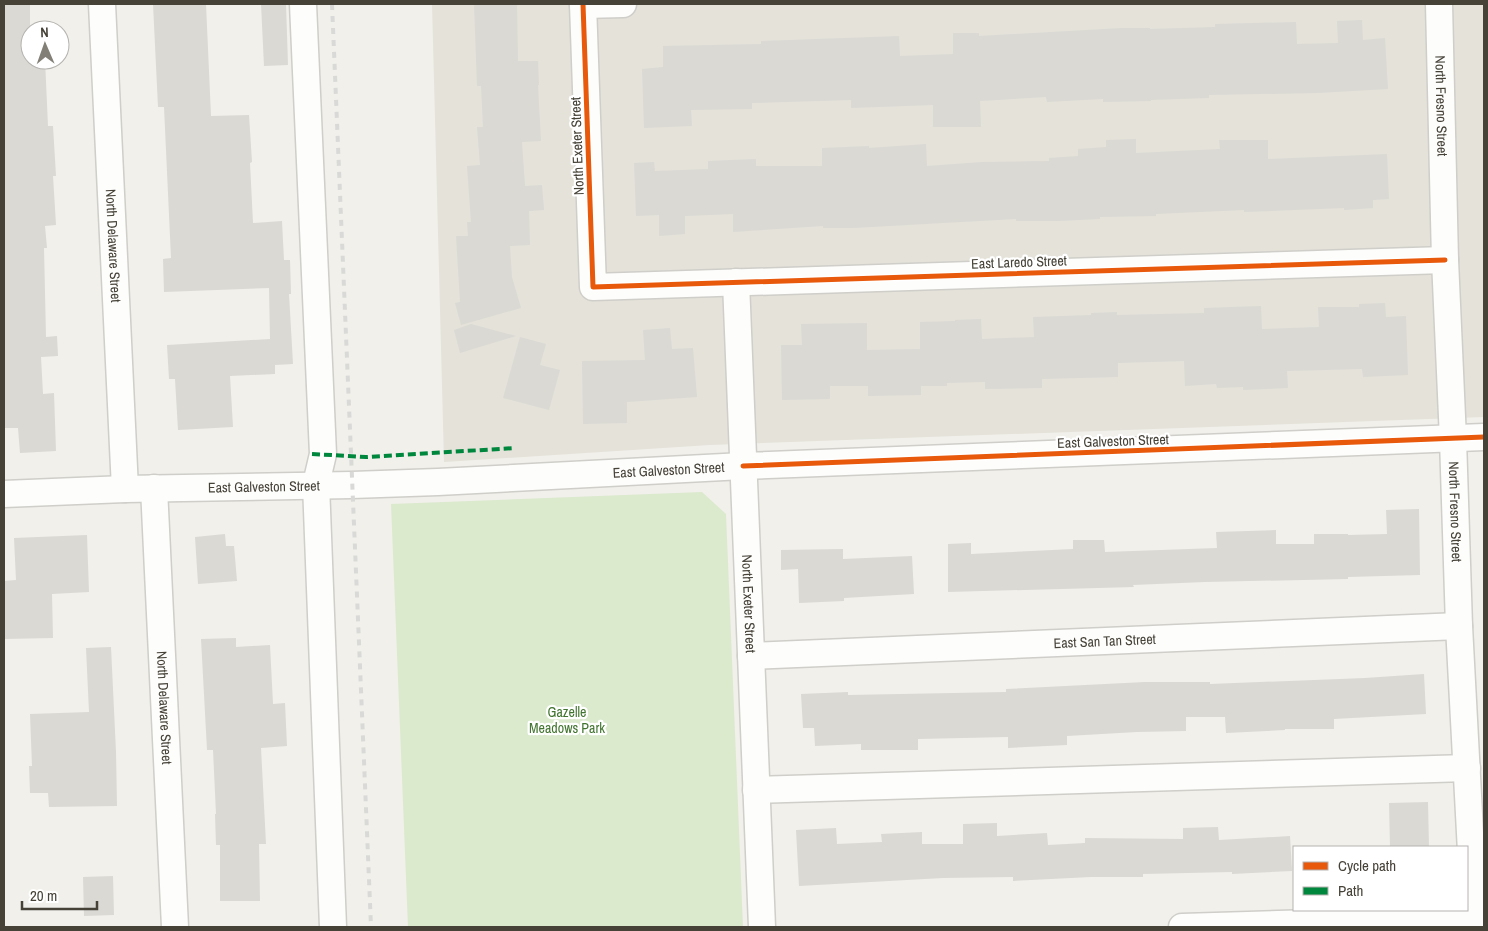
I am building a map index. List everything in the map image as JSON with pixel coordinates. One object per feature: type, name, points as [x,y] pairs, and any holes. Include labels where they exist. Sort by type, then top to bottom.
[{"type":"street","name":"North Delaware Street","points":[[102,4],[125,489]]},
{"type":"street","points":[[303,4],[323,454],[316,484],[333,927]]},
{"type":"street","points":[[583,4],[623,4]]},
{"type":"street","name":"North Exeter Street","points":[[583,4],[593,287]]},
{"type":"street","name":"North Fresno Street","points":[[1439,4],[1445,260],[1459,626],[1474,923]]},
{"type":"street","name":"East Laredo Street","points":[[593,287],[1445,260]]},
{"type":"street","name":"North Exeter Street","points":[[736,282],[762,927]]},
{"type":"street","name":"East Galveston Street","points":[[4,494],[154,488],[438,482],[744,466],[1484,437]]},
{"type":"street","name":"North Delaware Street","points":[[154,488],[175,927]]},
{"type":"street","name":"East San Tan Street","points":[[751,656],[1459,626]]},
{"type":"street","points":[[756,790],[1467,768]]},
{"type":"street","points":[[1182,927],[1474,923]]},
{"type":"shaded area","points":[[432,4],[1484,4],[1484,417],[710,445],[444,462]]},
{"type":"green space","name":"Gazelle Meadows Park","points":[[702,492],[726,514],[743,927],[408,927],[391,504]]},
{"type":"building","points":[[4,4],[30,4],[30,20],[20,20],[20,70],[45,70],[48,126],[53,126],[56,176],[53,176],[56,225],[45,226],[47,248],[44,248],[46,337],[57,336],[58,356],[41,357],[43,394],[54,393],[56,451],[20,453],[18,428],[4,428]]},
{"type":"building","points":[[153,4],[206,4],[211,116],[249,115],[253,223],[282,221],[284,260],[290,260],[291,294],[289,294],[293,364],[275,365],[275,374],[230,376],[233,427],[178,430],[175,379],[169,379],[167,345],[270,339],[269,288],[164,292],[163,259],[171,258],[164,107],[158,107]]},
{"type":"building","points":[[261,4],[286,4],[288,65],[264,66]]},
{"type":"building","points":[[474,4],[517,4],[518,61],[538,61],[541,141],[522,142],[525,186],[542,185],[544,210],[529,211],[530,245],[510,246],[512,277],[521,308],[461,325],[455,303],[460,302],[456,236],[468,236],[467,222],[471,222],[467,166],[480,165],[477,127],[483,127],[481,86],[477,86]]},
{"type":"building","points":[[1362,20],[1363,40],[1385,38],[1388,89],[1318,93],[1209,95],[1209,98],[1151,101],[1103,102],[1103,99],[1047,102],[1046,97],[980,101],[981,127],[933,127],[933,105],[851,108],[851,100],[752,103],[752,109],[691,110],[692,126],[644,128],[642,69],[663,67],[663,46],[761,44],[761,41],[899,36],[900,56],[953,54],[953,33],[979,33],[979,36],[1122,28],[1215,27],[1215,24],[1296,22],[1297,44],[1338,43],[1337,21]]},
{"type":"building","points":[[1136,139],[1136,153],[1220,149],[1219,140],[1268,140],[1268,159],[1387,154],[1389,199],[1373,200],[1373,208],[1344,210],[1344,208],[1244,212],[1244,210],[1156,214],[1156,216],[1100,217],[1100,219],[1058,221],[1016,221],[1016,219],[853,228],[823,228],[823,226],[733,232],[733,214],[685,216],[685,234],[659,236],[659,215],[636,216],[634,163],[654,162],[655,171],[708,169],[708,161],[756,159],[756,166],[822,166],[822,148],[869,146],[869,148],[926,144],[927,166],[982,162],[1049,161],[1049,158],[1078,156],[1078,149],[1106,147],[1106,140]]},
{"type":"building","points":[[1385,303],[1386,317],[1406,316],[1408,375],[1363,377],[1362,369],[1287,371],[1288,388],[1243,390],[1243,387],[1217,388],[1216,384],[1185,386],[1184,361],[1118,363],[1118,377],[1042,379],[1042,388],[985,389],[985,382],[947,383],[947,386],[921,386],[921,395],[868,396],[868,386],[830,386],[830,399],[782,400],[781,345],[802,345],[801,324],[867,323],[867,350],[920,349],[920,322],[981,319],[982,339],[1034,337],[1033,317],[1117,312],[1117,315],[1204,313],[1204,308],[1261,306],[1262,329],[1319,327],[1318,307],[1359,307],[1359,304]]},
{"type":"building","points":[[471,324],[516,336],[460,353],[454,330]]},
{"type":"building","points":[[670,328],[672,349],[693,348],[697,397],[627,402],[627,423],[583,424],[582,361],[645,360],[643,330]]},
{"type":"building","points":[[520,337],[546,344],[540,365],[560,370],[549,410],[503,398]]},
{"type":"building","points":[[1419,509],[1420,575],[1133,585],[1134,587],[948,592],[948,544],[971,543],[971,554],[1073,549],[1073,540],[1104,540],[1105,552],[1217,548],[1216,532],[1276,530],[1276,544],[1314,544],[1314,534],[1387,534],[1386,510]]},
{"type":"building","points":[[225,534],[226,546],[234,546],[237,581],[198,584],[195,537]]},
{"type":"building","points":[[87,535],[89,592],[52,594],[53,638],[4,639],[4,581],[16,580],[14,538]]},
{"type":"building","points":[[843,549],[843,559],[912,556],[914,594],[844,598],[844,601],[799,603],[798,569],[781,570],[781,550]]},
{"type":"building","points":[[236,638],[236,647],[270,645],[273,704],[285,703],[287,746],[261,748],[266,844],[259,844],[260,901],[220,901],[220,845],[216,845],[213,750],[207,750],[201,639]]},
{"type":"building","points":[[111,647],[117,806],[49,807],[48,793],[30,793],[29,766],[32,766],[30,714],[89,712],[86,648]]},
{"type":"building","points":[[1424,674],[1426,714],[1334,719],[1334,729],[1285,729],[1226,733],[1225,717],[1186,717],[1186,731],[1067,736],[1067,745],[1008,748],[1008,737],[918,739],[918,750],[861,750],[861,744],[815,746],[814,728],[803,728],[801,694],[848,692],[848,695],[1006,692],[1006,689],[1145,682],[1210,682],[1210,684]]},
{"type":"building","points":[[1428,802],[1429,846],[1390,846],[1389,803]]},
{"type":"building","points":[[997,823],[997,836],[1047,833],[1048,845],[1085,843],[1085,838],[1183,839],[1183,828],[1218,827],[1219,840],[1290,836],[1292,871],[1232,874],[1232,872],[1143,874],[1143,877],[1091,877],[1013,881],[1013,877],[943,878],[799,886],[796,830],[836,828],[837,844],[882,842],[881,834],[922,832],[922,844],[963,844],[963,824]]},
{"type":"building","points":[[113,876],[114,915],[84,916],[83,877]]},
{"type":"railway","points":[[332,4],[371,927]]},
{"type":"marked path","points":[[312,454],[366,457],[515,448]]},
{"type":"cycle path","points":[[583,4],[593,287],[1445,260]]},
{"type":"cycle path","points":[[743,466],[1484,437]]}]
